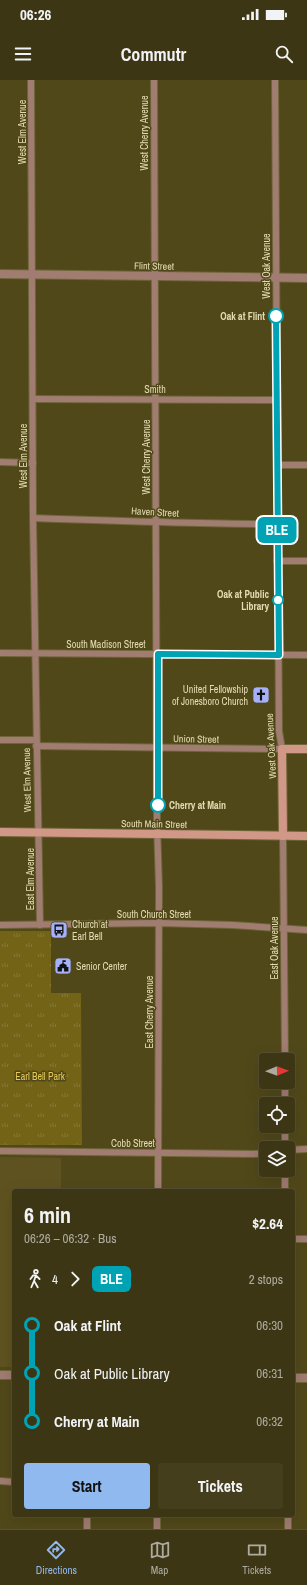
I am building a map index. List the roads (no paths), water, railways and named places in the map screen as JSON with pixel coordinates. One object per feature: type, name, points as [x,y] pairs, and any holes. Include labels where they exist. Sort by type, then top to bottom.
[{"type":"main road","name":"Union Street","points":[[282,749],[307,749]]},
{"type":"main road","name":"West Oak Avenue","points":[[282,749],[283,836]]},
{"type":"main road","name":"South Main Street","points":[[0,832],[307,836]]},
{"type":"street","name":"West Elm Avenue","points":[[31,80],[33,518],[37,816],[39,833]]},
{"type":"street","name":"West Cherry Avenue","points":[[154,80],[158,834]]},
{"type":"street","name":"West Oak Avenue","points":[[275,80],[277,561],[279,731],[282,749]]},
{"type":"street","name":"Flint Street","points":[[0,274],[307,278]]},
{"type":"street","name":"Smith","points":[[33,399],[155,398],[277,400]]},
{"type":"street","points":[[0,462],[33,463]]},
{"type":"street","points":[[277,465],[307,465]]},
{"type":"street","name":"Haven Street","points":[[33,518],[127,520],[156,523],[277,524]]},
{"type":"street","points":[[277,561],[307,561]]},
{"type":"street","name":"South Madison Street","points":[[0,653],[307,655]]},
{"type":"street","name":"Union Street","points":[[0,740],[158,748],[282,749]]},
{"type":"street","name":"East Elm Avenue","points":[[39,833],[40,925]]},
{"type":"street","name":"East Cherry Avenue","points":[[158,834],[158,1189]]},
{"type":"street","name":"East Oak Avenue","points":[[283,836],[285,1053]]},
{"type":"street","name":"South Church Street","points":[[0,925],[159,923],[232,925],[307,930]]},
{"type":"street","points":[[295,1150],[307,1149]]},
{"type":"street","name":"Cobb Street","points":[[0,1151],[259,1154]]},
{"type":"street","points":[[285,1177],[285,1189]]},
{"type":"street","points":[[295,1239],[307,1239]]},
{"type":"street","points":[[0,1375],[12,1375]]},
{"type":"street","points":[[295,1378],[307,1378]]},
{"type":"street","points":[[0,1481],[12,1482]]},
{"type":"street","points":[[87,1517],[87,1529]]},
{"type":"street","points":[[157,1517],[157,1529]]},
{"type":"street","points":[[288,1517],[288,1529]]},
{"type":"place","name":"Oak at Flint","points":[[276,316]]},
{"type":"place","name":"Oak at Public Library","points":[[278,600]]},
{"type":"place","name":"United Fellowship of Jonesboro Church","points":[[261,695]]},
{"type":"place","name":"Cherry at Main","points":[[158,805]]},
{"type":"place","name":"Church at Earl Bell","points":[[59,930]]},
{"type":"place","name":"Senior Center","points":[[63,966]]},
{"type":"park label","name":"Earl Bell Park","points":[[40,1076]]}]
